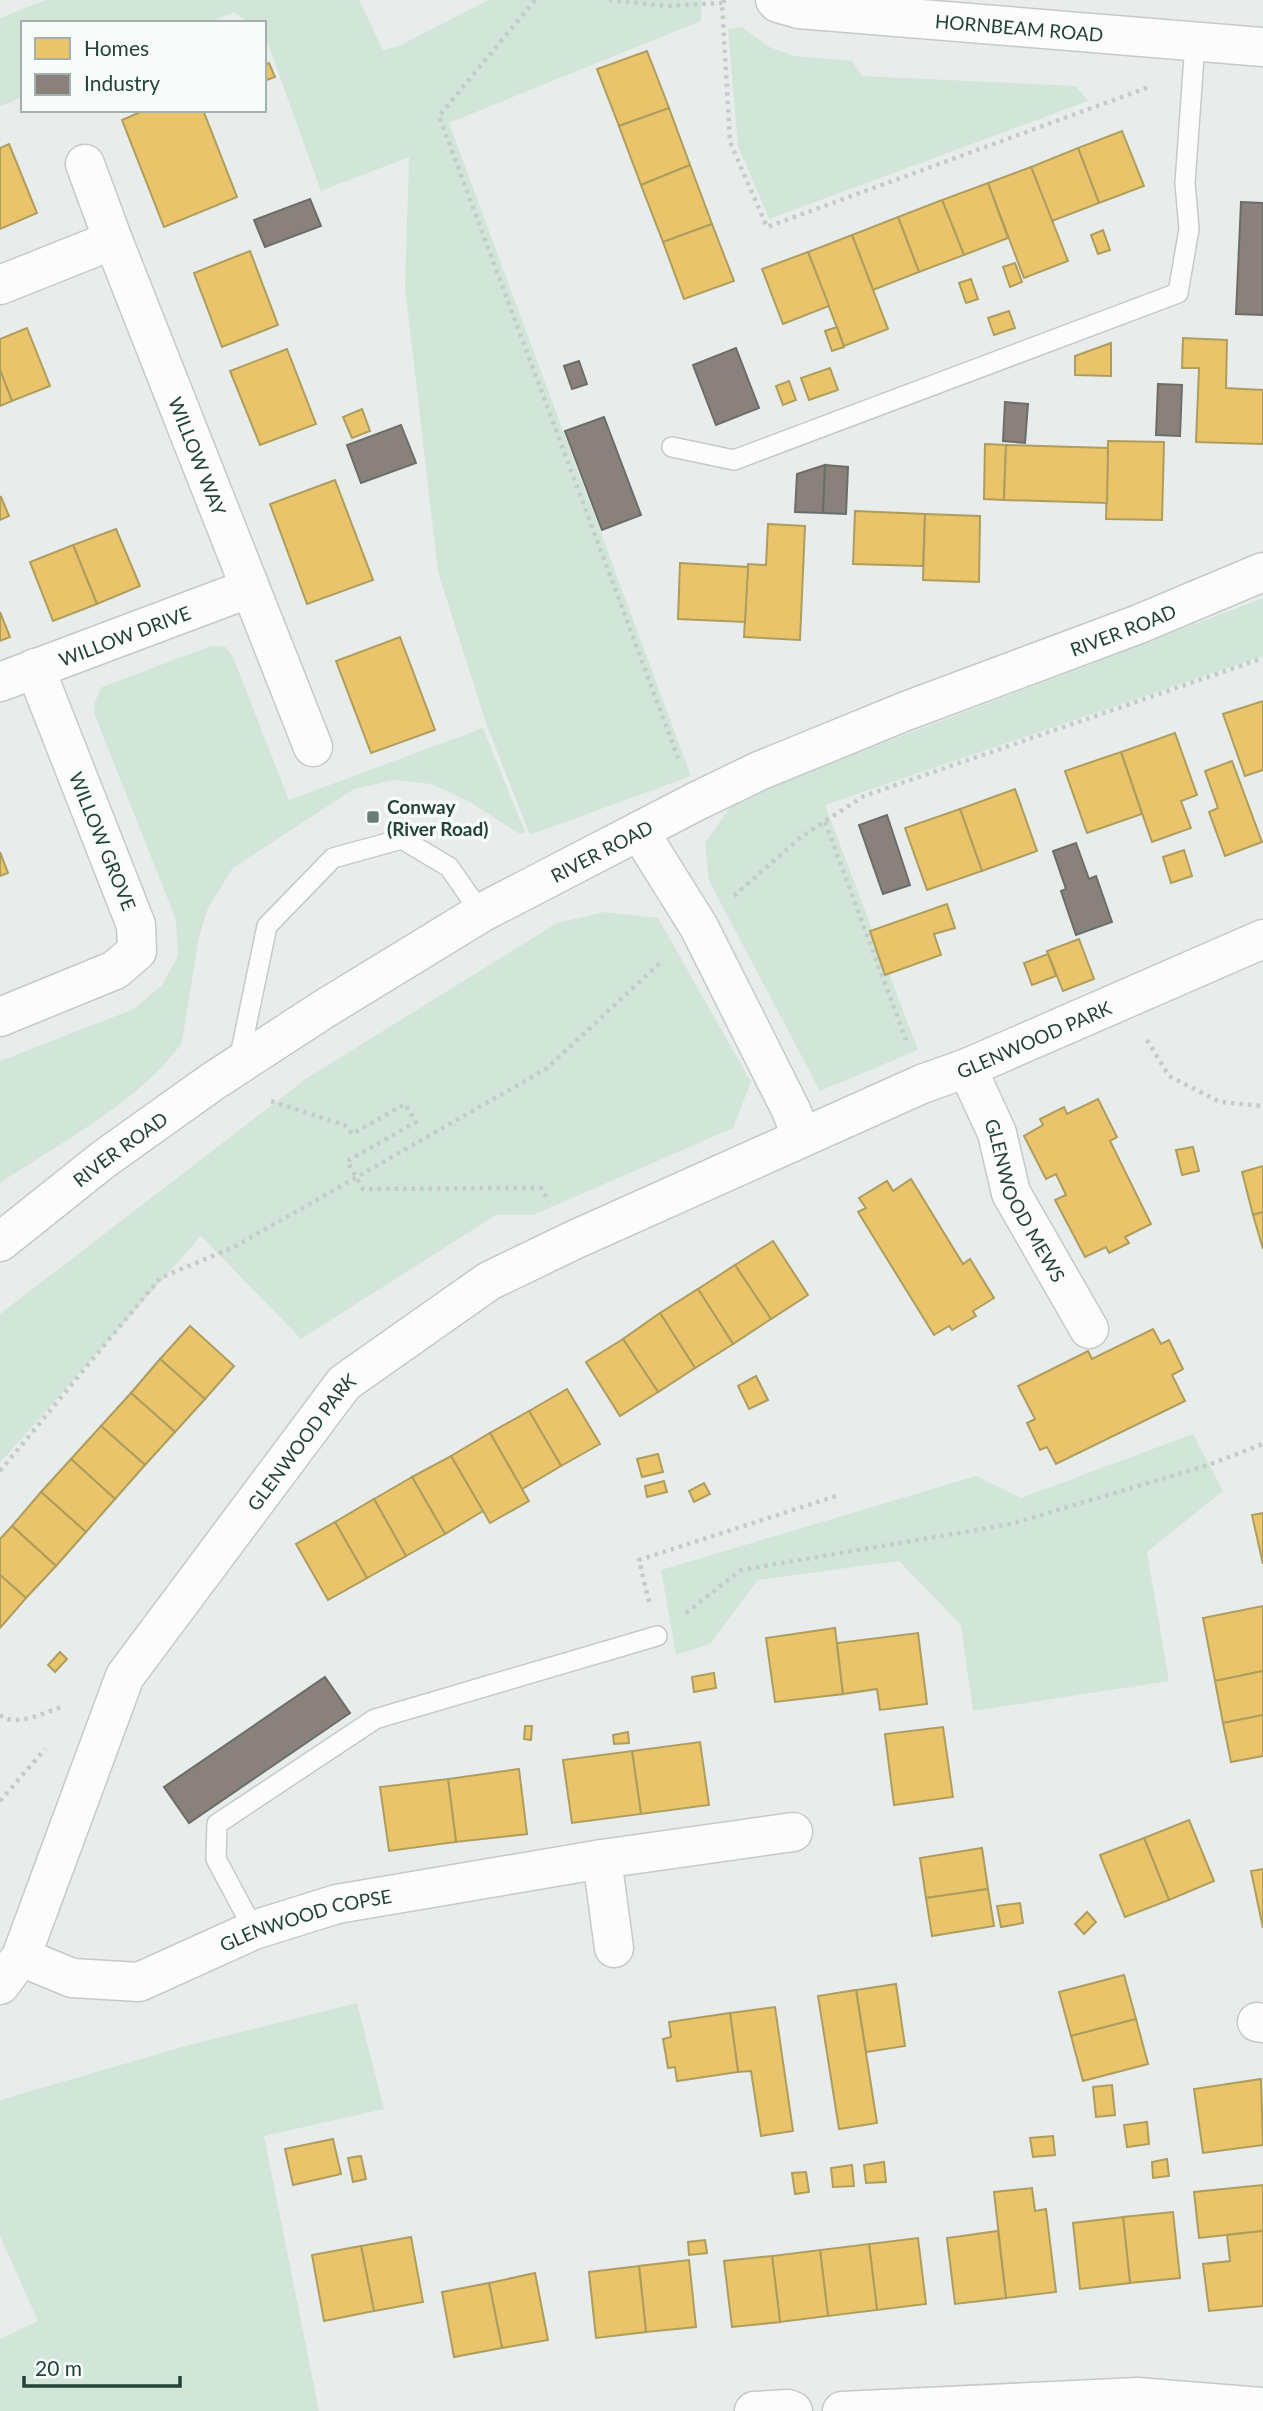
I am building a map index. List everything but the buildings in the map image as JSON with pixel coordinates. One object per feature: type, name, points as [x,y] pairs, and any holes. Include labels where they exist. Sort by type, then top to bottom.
[{"type":"street","name":"HORNBEAM ROAD","points":[[775,0],[799,9],[1194,57],[1263,47]]},
{"type":"street","name":"WILLOW WAY","points":[[85,164],[313,747]]},
{"type":"street","points":[[0,285],[113,240]]},
{"type":"street","name":"RIVER ROAD","points":[[0,1242],[104,1159],[225,1074],[324,1009],[481,913],[760,771],[906,712],[1139,624],[1263,572]]},
{"type":"street","name":"WILLOW DRIVE","points":[[0,682],[250,588]]},
{"type":"street","name":"WILLOW GROVE","points":[[0,1017],[115,971],[137,951],[136,925],[35,668]]},
{"type":"street","points":[[639,831],[699,927],[802,1138]]},
{"type":"street","name":"GLENWOOD PARK","points":[[10,1971],[125,1676],[344,1383],[489,1281],[574,1240],[922,1084],[967,1068],[1263,939]]},
{"type":"street","name":"GLENWOOD MEWS","points":[[967,1068],[997,1133],[1011,1193],[1089,1329]]},
{"type":"street","name":"GLENWOOD COPSE","points":[[10,1971],[139,1982],[254,1930],[337,1904],[602,1859],[793,1832]]},
{"type":"street","points":[[602,1859],[614,1948]]},
{"type":"street","points":[[842,2411],[1137,2397],[1263,2407]]},
{"type":"street","points":[[754,2411],[793,2411]]},
{"type":"lane","points":[[672,447],[734,460],[1178,293],[1189,229],[1185,183],[1194,57]]},
{"type":"lane","points":[[225,1074],[267,926],[333,858],[402,839],[449,867],[481,913]]},
{"type":"lane","points":[[254,1930],[216,1859],[217,1824],[375,1719],[657,1636]]},
{"type":"path","points":[[535,0],[439,116],[695,802]]},
{"type":"path","points":[[609,0],[667,6],[724,2],[730,142],[767,227],[1194,57]]},
{"type":"path","points":[[0,1471],[159,1278],[234,1247],[546,1069],[699,927],[803,836],[864,796],[1263,658]]},
{"type":"path","points":[[825,822],[922,1084]]},
{"type":"path","points":[[1123,1000],[1170,1076],[1220,1102],[1263,1106]]},
{"type":"path","points":[[225,1074],[347,1126],[352,1134],[405,1104],[416,1122],[347,1161],[363,1189],[541,1188],[574,1240]]},
{"type":"path","points":[[839,1495],[639,1560],[657,1636],[741,1570],[1011,1524],[1208,1465],[1263,1444]]},
{"type":"path","points":[[0,1715],[5,1719],[18,1721],[120,1690]]},
{"type":"green space","points":[[45,0],[359,0],[383,50],[401,45],[488,0],[702,0],[701,21],[449,123],[691,776],[530,835],[486,723],[438,572],[405,287],[409,157],[321,191],[266,39],[266,21],[247,21],[234,12],[212,21],[21,21],[21,98],[0,106],[0,18]]},
{"type":"green space","points":[[742,27],[769,47],[795,56],[852,61],[862,76],[1076,86],[1088,101],[769,219],[738,146],[728,29]]},
{"type":"green space","points":[[1263,598],[1263,656],[825,805],[918,1050],[820,1091],[709,881],[705,843],[736,799]]},
{"type":"green space","points":[[211,646],[226,647],[233,657],[289,800],[483,728],[525,832],[520,834],[468,801],[431,784],[394,780],[354,789],[233,868],[208,908],[199,937],[182,1042],[146,1082],[123,1101],[73,1137],[0,1183],[0,1061],[134,1009],[162,985],[178,956],[176,920],[94,713],[95,701],[102,687]]},
{"type":"green space","points":[[605,912],[658,918],[751,1082],[733,1128],[533,1215],[496,1215],[301,1339],[201,1236],[0,1463],[0,1314],[307,1078],[557,923]]},
{"type":"green space","points":[[1193,1434],[1223,1491],[1147,1552],[1169,1681],[973,1711],[961,1625],[899,1561],[758,1580],[710,1644],[676,1655],[661,1570],[976,1476],[1021,1498]]},
{"type":"green space","points":[[357,2003],[384,2109],[264,2136],[319,2411],[0,2411],[0,2339],[38,2321],[0,2236],[0,2100],[189,2045]]},
{"type":"place","name":"Conway (River Road)","points":[[373,817]]}]
